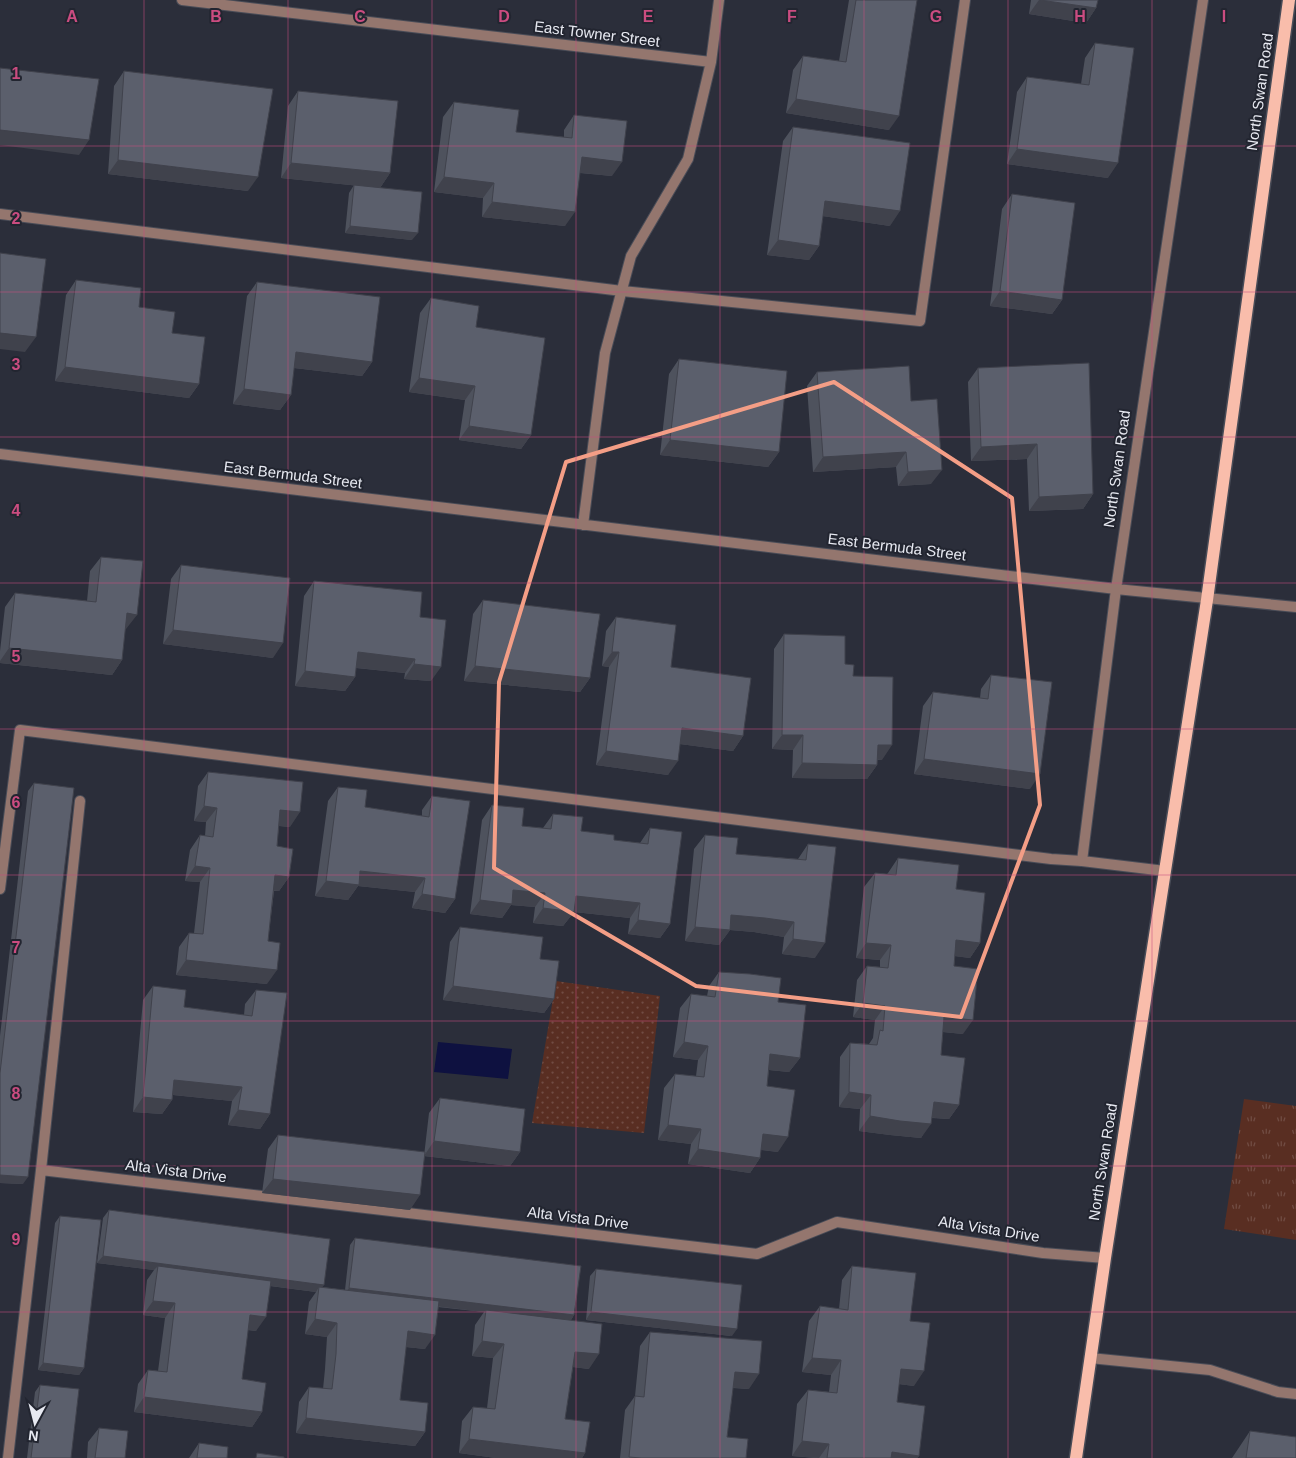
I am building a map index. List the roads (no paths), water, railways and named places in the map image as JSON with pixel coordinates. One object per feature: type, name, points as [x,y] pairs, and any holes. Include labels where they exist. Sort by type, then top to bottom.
[{"type":"main road","name":"North Swan Road","points":[[1076,1458],[1206,600],[1288,0]]},
{"type":"street","name":"East Towner Street","points":[[182,0],[711,62]]},
{"type":"street","points":[[583,525],[605,354],[631,256],[688,159],[711,62],[719,0]]},
{"type":"street","points":[[0,214],[622,291],[920,321],[965,0]]},
{"type":"street","name":"North Swan Road","points":[[1082,861],[1116,589],[1203,0]]},
{"type":"street","name":"East Bermuda Street","points":[[0,454],[1206,600],[1296,608]]},
{"type":"street","points":[[0,888],[20,730],[1051,859],[1165,871]]},
{"type":"street","points":[[8,1458],[80,801]]},
{"type":"street","name":"Alta Vista Drive","points":[[41,1170],[757,1254],[837,1222],[1043,1253],[1105,1258]]},
{"type":"street","points":[[1090,1358],[1210,1370],[1278,1392],[1296,1394]]}]
